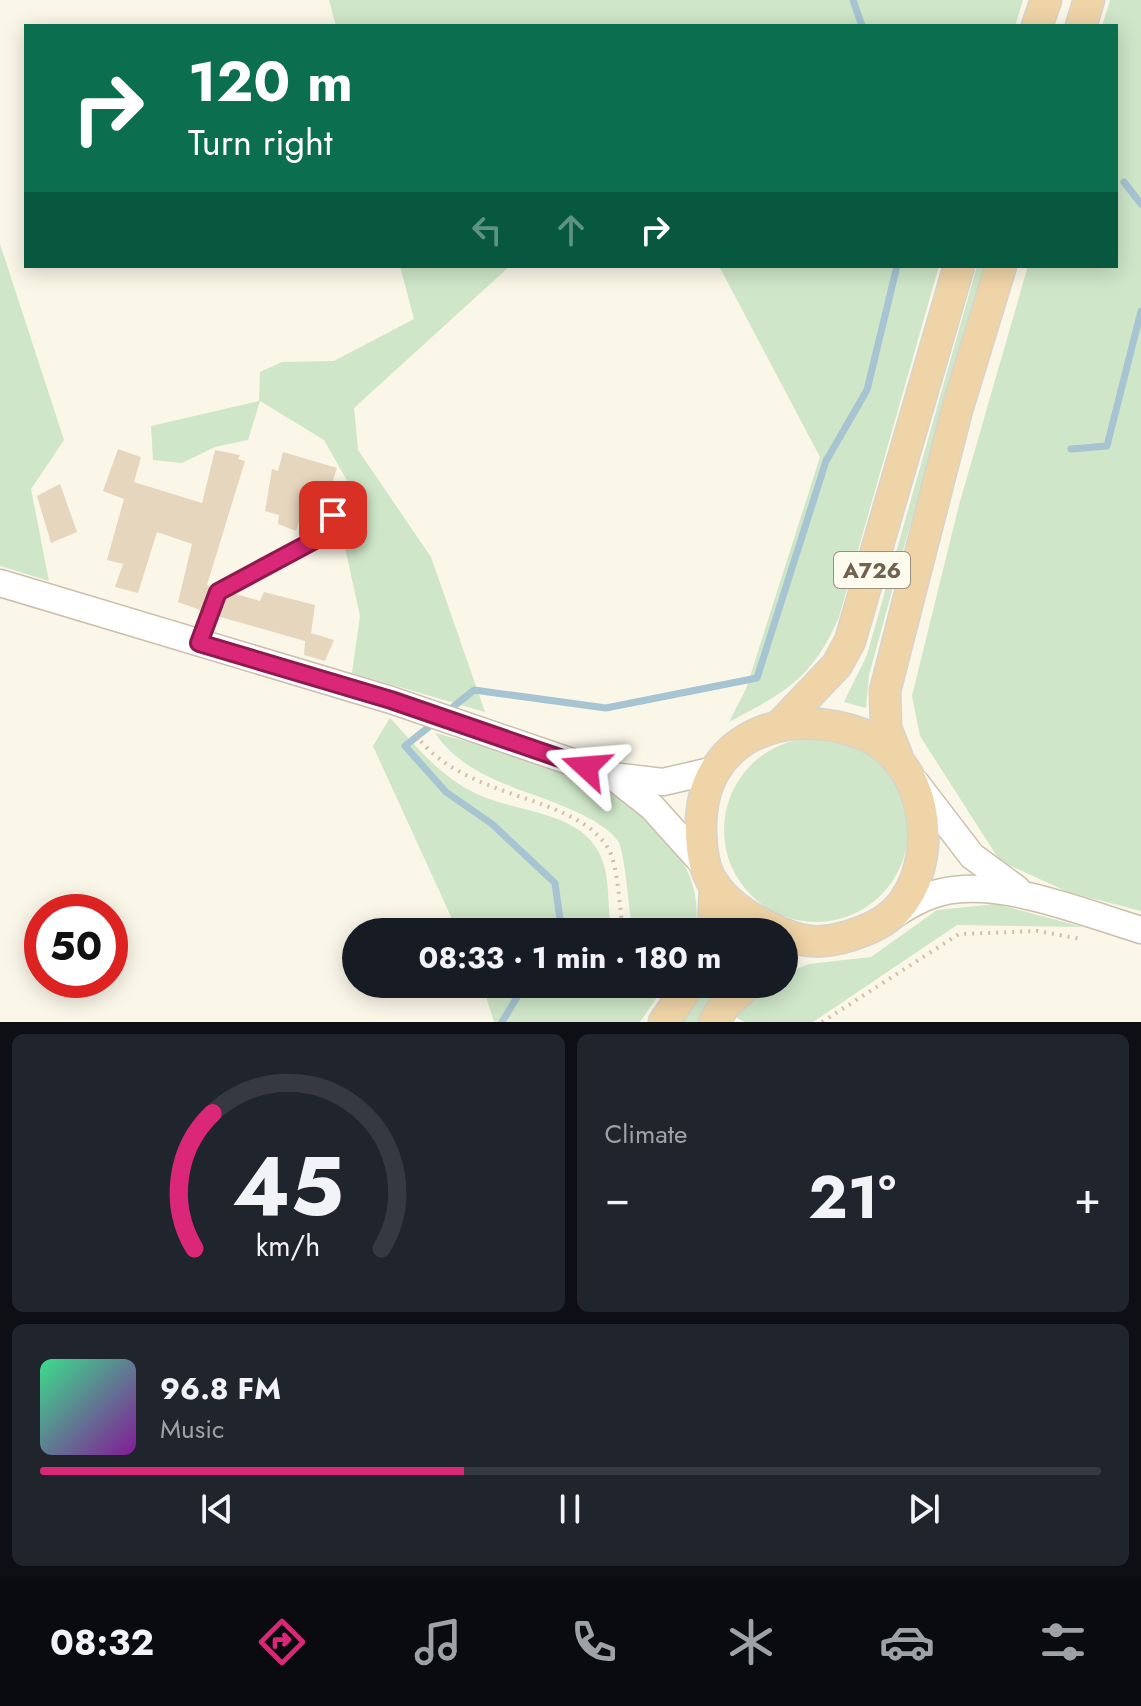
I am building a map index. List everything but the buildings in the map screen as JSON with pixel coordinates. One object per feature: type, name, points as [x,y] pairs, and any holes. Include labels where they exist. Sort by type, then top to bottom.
[{"type":"highway","points":[[1038,24],[1046,0]]},
{"type":"highway","points":[[1082,24],[1089,0]]},
{"type":"highway","name":"A726","points":[[781,724],[837,665],[850,641],[958,268]]},
{"type":"highway","name":"A726","points":[[798,953],[819,943],[867,930],[886,920],[904,901],[914,883],[923,844],[919,803],[886,728],[888,676],[957,410],[1000,268]]},
{"type":"highway","name":"A726","points":[[712,918],[710,876],[701,817],[715,770],[753,734],[781,724],[815,722],[871,738],[901,761]]},
{"type":"highway","name":"A726","points":[[710,876],[733,905],[756,918]]},
{"type":"highway","name":"A726","points":[[798,937],[819,943]]},
{"type":"highway","points":[[664,1022],[680,998]]},
{"type":"highway","points":[[714,1022],[733,998]]},
{"type":"main road","points":[[0,583],[391,700],[613,776],[663,782],[715,770]]},
{"type":"main road","points":[[901,761],[972,856],[990,873],[1031,898]]},
{"type":"main road","points":[[613,776],[652,807],[710,876]]},
{"type":"main road","points":[[886,920],[919,900],[942,892],[981,889],[1031,898],[1141,930]]},
{"type":"lane","points":[[199,643],[218,592],[313,541],[333,515]]},
{"type":"path","points":[[415,733],[430,755],[479,784],[562,813],[593,831],[610,849],[621,918]]},
{"type":"path","points":[[822,1022],[959,934],[1038,931],[1092,940]]},
{"type":"green space","points":[[329,0],[1023,0],[1016,24],[335,24]]},
{"type":"green space","points":[[1110,0],[1141,0],[1141,911],[1068,892],[1000,861],[920,736],[912,696],[959,505],[1027,268],[1118,268],[1118,24],[1103,24]]},
{"type":"green space","points":[[0,244],[64,440],[31,489],[49,581],[0,566]]},
{"type":"green space","points":[[401,268],[508,268],[354,408],[358,450],[431,557],[485,712],[352,673],[360,616],[344,543],[349,484],[324,440],[260,401],[248,440],[215,447],[182,463],[153,460],[151,426],[259,401],[260,372],[282,362],[334,361],[414,319]]},
{"type":"green space","points":[[720,268],[938,268],[839,617],[819,655],[796,681],[729,722],[746,689],[820,457]]},
{"type":"green space","points":[[976,268],[986,268],[869,675],[866,708],[844,702],[867,655]]},
{"type":"green space","points":[[390,718],[428,758],[459,784],[486,798],[556,819],[586,836],[597,849],[605,869],[610,918],[452,918],[373,746]]},
{"type":"green space","points":[[435,733],[524,756],[591,779],[648,821],[676,852],[694,889],[696,918],[631,918],[623,857],[614,837],[583,815],[483,774],[449,750]]},
{"type":"green space","points":[[798,739],[834,739],[867,753],[893,779],[907,812],[907,848],[893,881],[867,907],[834,921],[798,921],[798,918],[790,918],[765,907],[739,881],[725,848],[725,812],[739,779],[765,753]]},
{"type":"green space","points":[[996,904],[1083,927],[957,925],[813,1022],[745,1022],[735,1017],[754,998],[798,998],[798,968],[809,964],[871,957],[937,910]]},
{"type":"green space","points":[[486,998],[656,998],[640,1022],[494,1022]]},
{"type":"green space","points":[[700,998],[715,998],[699,1022],[683,1022]]},
{"type":"waterway","points":[[853,0],[861,24]]},
{"type":"waterway","points":[[1124,182],[1141,204]]},
{"type":"waterway","points":[[448,711],[474,690],[606,708],[757,678],[826,461],[867,390],[897,268]]},
{"type":"waterway","points":[[1071,449],[1107,446],[1141,311]]},
{"type":"waterway","points":[[435,722],[405,746],[446,792],[492,824],[555,883],[560,918]]},
{"type":"waterway","points":[[502,1022],[517,998]]},
{"type":"route","points":[[333,515],[313,541],[218,592],[199,643],[391,700],[586,767]]}]
